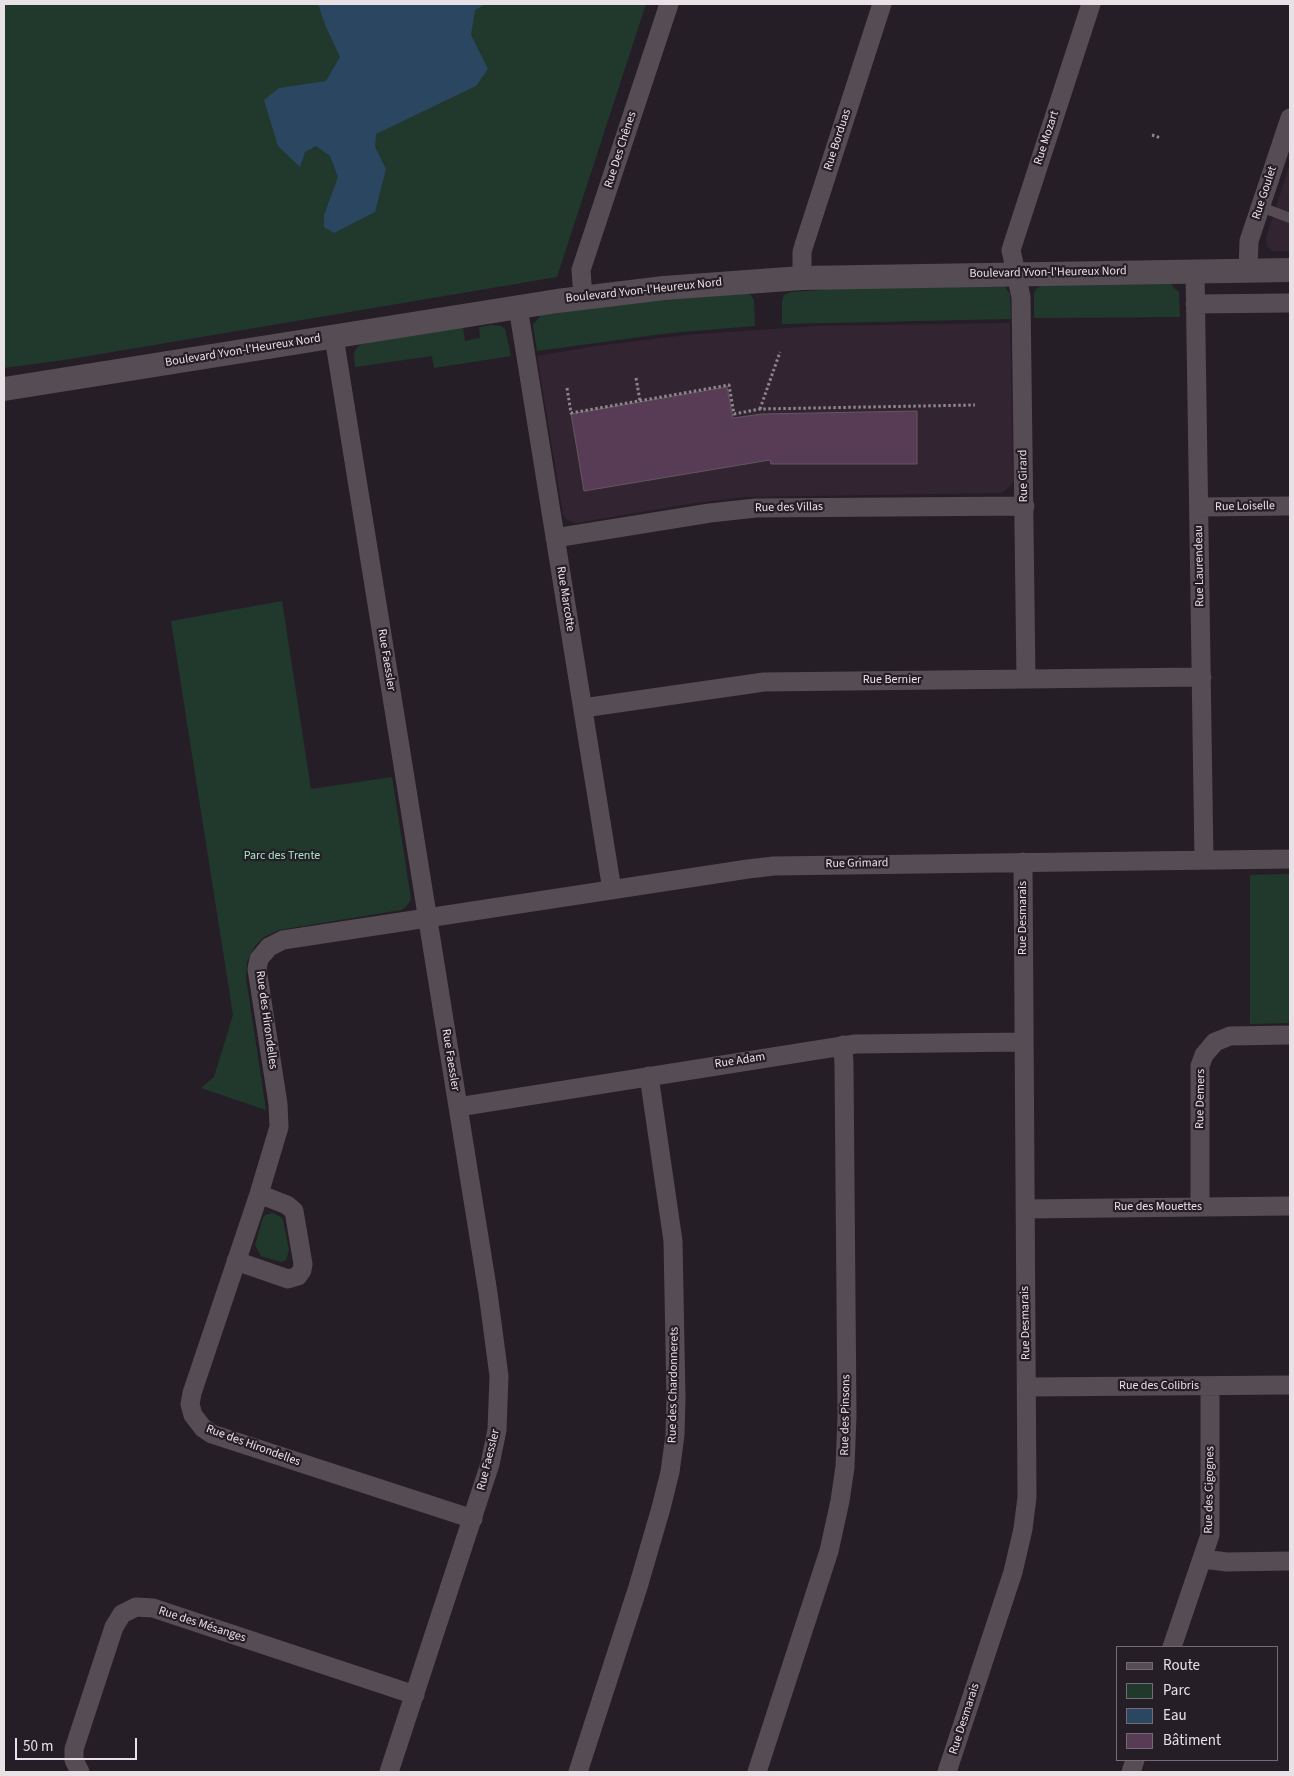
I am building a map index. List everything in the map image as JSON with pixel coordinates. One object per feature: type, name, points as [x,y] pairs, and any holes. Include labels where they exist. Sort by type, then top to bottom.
[{"type":"street","name":"Rue Des Chênes","points":[[583,297],[581,270],[669,4]]},
{"type":"street","name":"Rue Borduas","points":[[802,278],[802,252],[804,245],[882,4]]},
{"type":"street","name":"Rue Mozart","points":[[1016,274],[1011,250],[1091,4]]},
{"type":"street","name":"Rue Goulet","points":[[1248,270],[1250,241],[1290,118]]},
{"type":"street","name":"Boulevard Yvon-l'Heureux Nord","points":[[4,389],[583,297],[693,285],[802,278],[1290,270]]},
{"type":"street","name":"Rue Laurendeau","points":[[1195,271],[1204,860]]},
{"type":"street","name":"Rue Girard","points":[[1016,274],[1021,297],[1026,679]]},
{"type":"street","points":[[1195,304],[1290,303]]},
{"type":"street","name":"Rue Marcotte","points":[[518,307],[612,890]]},
{"type":"street","name":"Rue Faessler","points":[[334,337],[494,1327],[499,1376],[499,1413],[494,1449],[473,1520],[389,1772]]},
{"type":"street","name":"Rue des Villas","points":[[555,538],[756,508],[1024,506]]},
{"type":"street","name":"Rue Loiselle","points":[[1199,507],[1290,506]]},
{"type":"street","name":"Rue Bernier","points":[[583,708],[764,682],[1202,677]]},
{"type":"street","name":"Rue Grimard","points":[[427,919],[774,866],[1290,859]]},
{"type":"street","name":"Rue Desmarais","points":[[947,1772],[1013,1572],[1023,1529],[1028,1483],[1023,862]]},
{"type":"street","name":"Rue des Hirondelles","points":[[427,919],[283,940],[269,947],[262,954],[258,964],[258,980],[279,1119],[276,1141],[191,1398],[193,1415],[198,1424],[212,1434],[473,1520]]},
{"type":"street","name":"Rue Demers","points":[[1200,1207],[1200,1066],[1204,1055],[1215,1042],[1230,1036],[1290,1035]]},
{"type":"street","name":"Rue Adam","points":[[458,1106],[842,1045],[876,1042],[1024,1042]]},
{"type":"street","name":"Rue des Pinsons","points":[[757,1772],[829,1551],[845,1467],[847,1416],[845,1085],[842,1045]]},
{"type":"street","name":"Rue des Chardonnerets","points":[[578,1772],[638,1587],[661,1508],[670,1472],[675,1435],[673,1241],[649,1076]]},
{"type":"street","points":[[236,1261],[288,1279],[298,1276],[302,1270],[303,1264],[294,1211],[287,1205],[259,1194]]},
{"type":"street","name":"Rue des Mouettes","points":[[1025,1208],[1290,1206]]},
{"type":"street","name":"Rue des Colibris","points":[[1027,1387],[1290,1385]]},
{"type":"street","name":"Rue des Cigognes","points":[[1172,1646],[1209,1541],[1211,1523],[1210,1386]]},
{"type":"street","points":[[1203,1559],[1227,1562],[1290,1561]]},
{"type":"street","name":"Rue des Mésanges","points":[[80,1772],[74,1760],[74,1749],[114,1627],[122,1614],[136,1607],[153,1608],[415,1695]]},
{"type":"lane","points":[[1261,207],[1290,218]]},
{"type":"path","points":[[1152,135],[1161,138]]},
{"type":"path","points":[[760,409],[780,352]]},
{"type":"path","points":[[636,378],[640,401]]},
{"type":"path","points":[[567,388],[571,413],[729,385],[734,414],[746,414],[760,409],[769,411],[975,405]]},
{"type":"shaded area","points":[[1290,164],[1290,251],[1272,251],[1267,246],[1266,238]]},
{"type":"shaded area","points":[[1010,323],[1013,481],[1003,492],[743,497],[688,504],[576,523],[566,519],[563,514],[537,356],[596,346],[686,335],[815,326]]},
{"type":"green space","points":[[4,4],[646,4],[557,277],[71,359],[4,368]]},
{"type":"green space","points":[[1173,282],[1172,286],[1179,292],[1180,317],[1034,318],[1034,294],[1041,285]]},
{"type":"green space","points":[[822,287],[1005,287],[1010,294],[1011,319],[782,324],[782,301],[784,295],[791,292],[822,290]]},
{"type":"green space","points":[[745,292],[751,295],[754,301],[755,326],[670,333],[537,351],[533,325],[541,315],[637,301]]},
{"type":"green space","points":[[501,326],[505,329],[511,356],[434,368],[432,356],[355,367],[354,353],[357,347],[362,344],[463,327],[465,341],[480,338],[479,327]]},
{"type":"green space","name":"Parc des Trente","points":[[282,601],[311,789],[392,777],[411,899],[406,907],[401,910],[279,930],[264,937],[255,946],[247,961],[246,978],[266,1110],[201,1088],[214,1077],[233,1015],[171,621]]},
{"type":"green space","points":[[1290,874],[1290,1023],[1250,1024],[1250,875]]},
{"type":"green space","points":[[273,1213],[283,1220],[289,1250],[286,1260],[281,1262],[261,1256],[255,1245],[263,1218],[265,1215]]},
{"type":"water","points":[[318,4],[486,4],[475,10],[471,35],[488,69],[476,86],[376,134],[375,147],[386,169],[375,212],[334,233],[324,227],[324,215],[338,177],[330,156],[316,146],[305,152],[300,167],[278,146],[264,100],[279,88],[326,81],[340,57]]},
{"type":"building","points":[[727,387],[733,418],[762,414],[917,411],[917,464],[771,464],[770,460],[584,491],[571,414]]}]
